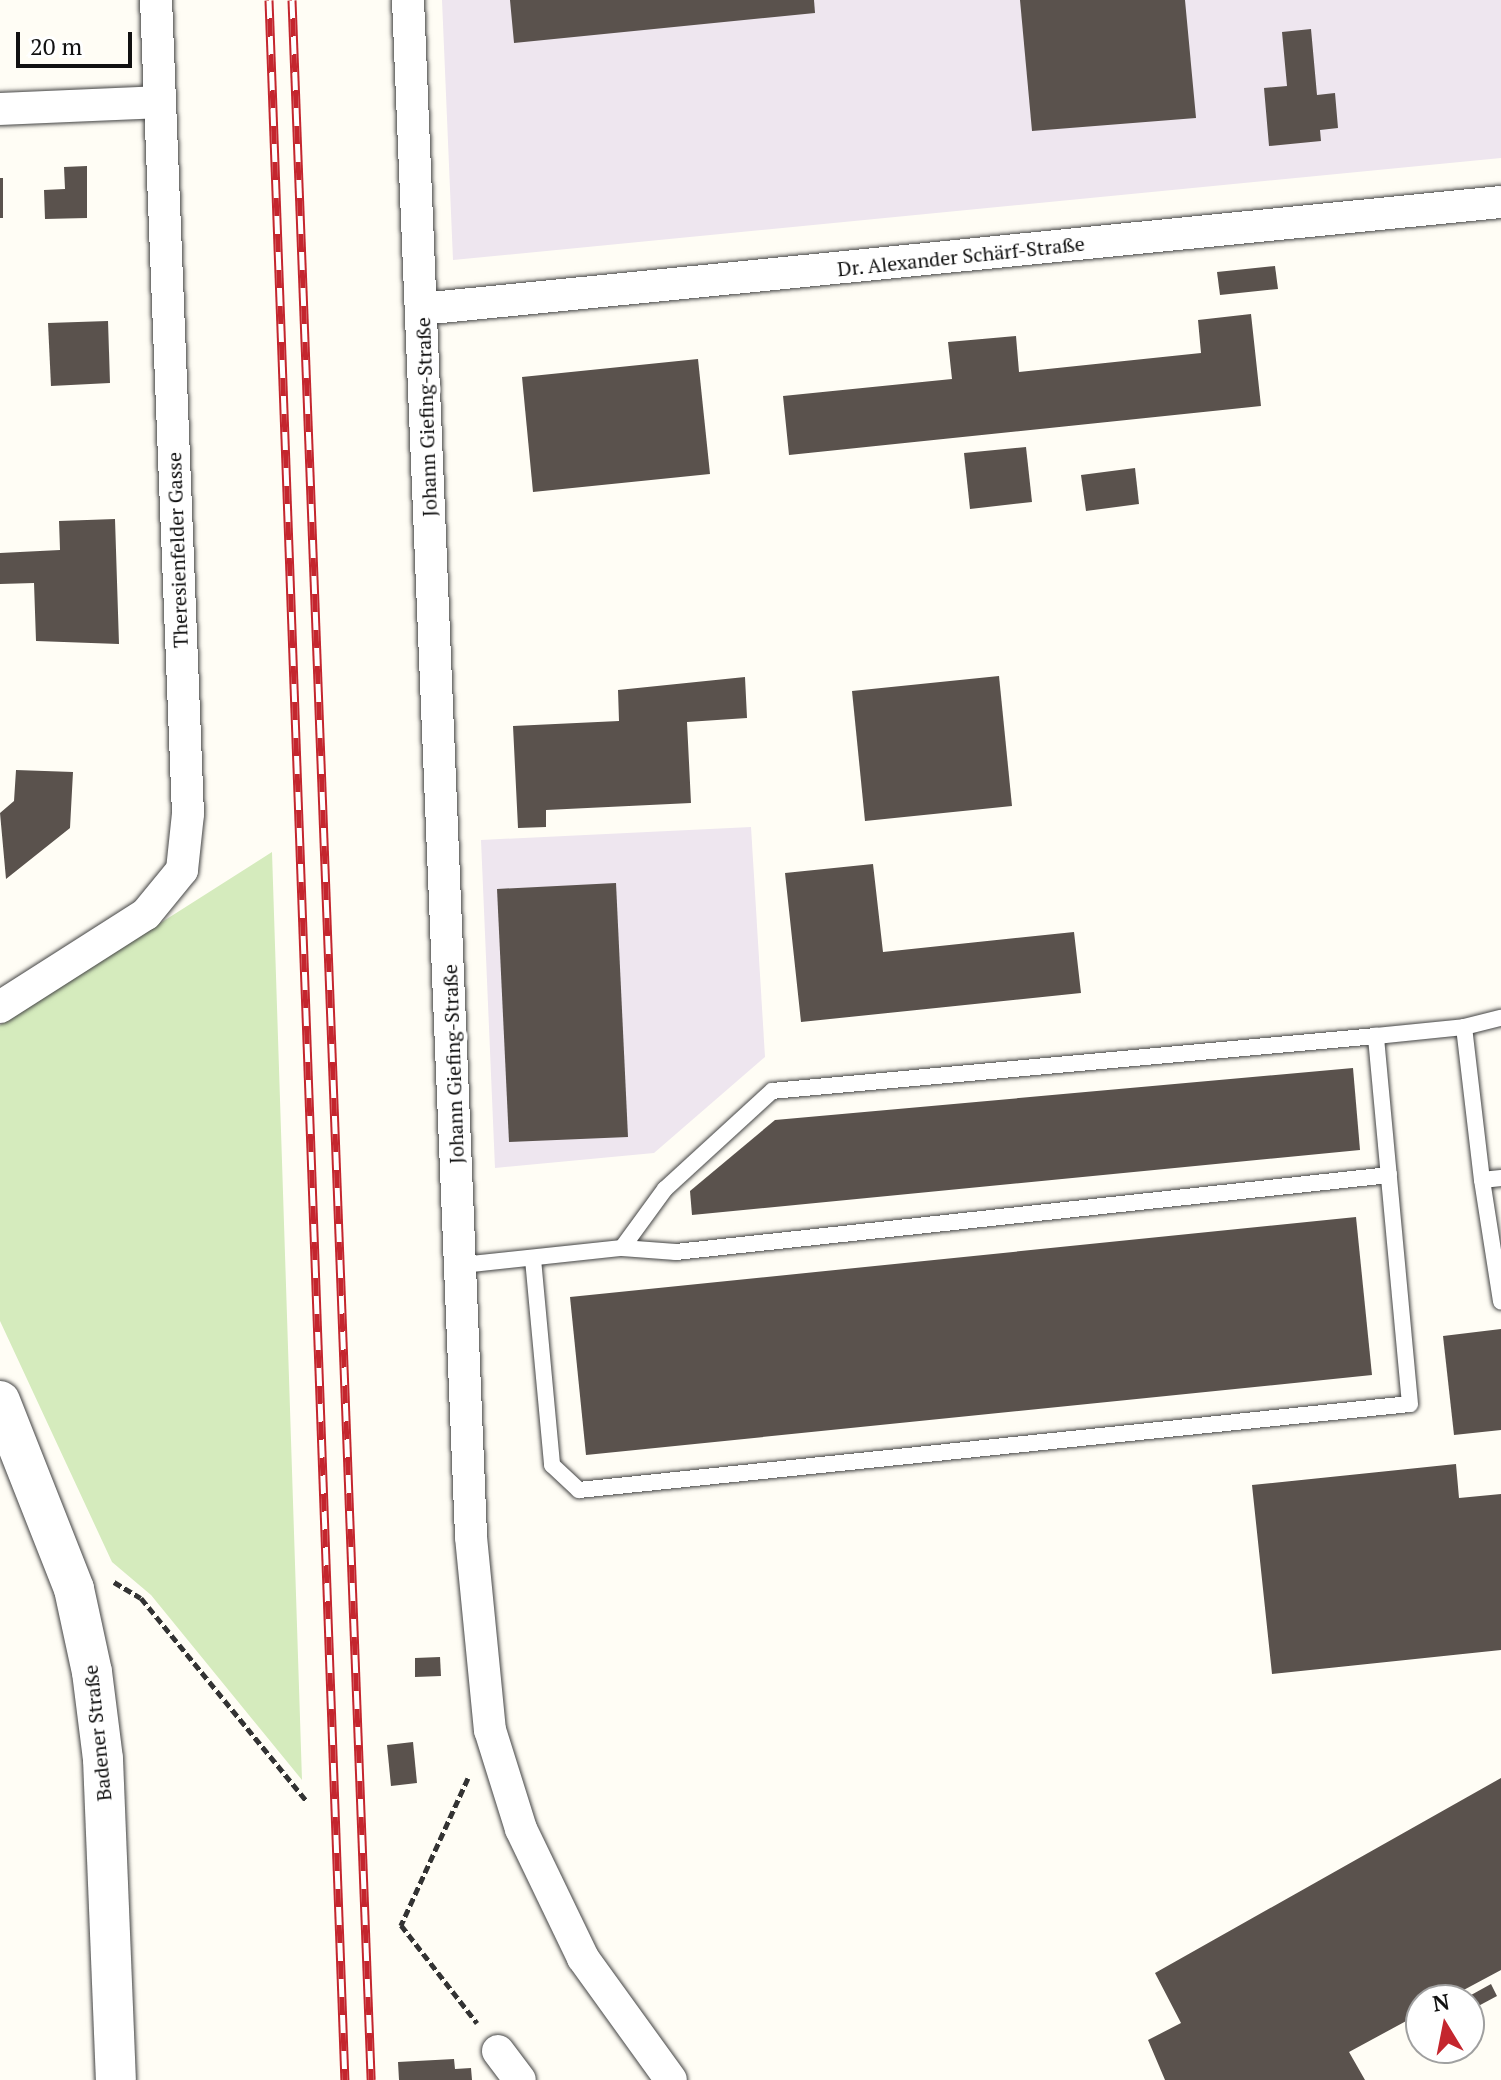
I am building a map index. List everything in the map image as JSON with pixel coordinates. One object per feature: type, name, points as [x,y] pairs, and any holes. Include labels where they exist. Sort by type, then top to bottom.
[{"type":"street","name":"Theresienfelder Gasse","points":[[0,1007],[146,914],[182,870],[188,814],[156,0]]},
{"type":"street","name":"Johann Giefing-Straße","points":[[408,0],[471,1537],[490,1730],[521,1829],[583,1958],[671,2080]]},
{"type":"street","points":[[0,109],[158,102]]},
{"type":"street","name":"Dr. Alexander Schärf-Straße","points":[[421,309],[1501,202]]},
{"type":"street","name":"Badener Straße","points":[[0,1401],[74,1589],[103,1759],[116,2080]]},
{"type":"street","points":[[498,2051],[520,2080]]},
{"type":"lane","points":[[622,1248],[665,1189],[772,1091],[1376,1036],[1464,1027],[1501,1018]]},
{"type":"lane","points":[[1464,1027],[1482,1180],[1501,1302]]},
{"type":"lane","points":[[533,1259],[552,1465],[579,1490],[1410,1404],[1376,1036]]},
{"type":"lane","points":[[462,1265],[622,1248],[676,1252],[1389,1175]]},
{"type":"lane","points":[[1482,1180],[1501,1178]]},
{"type":"path","points":[[74,1589],[110,1580],[141,1598],[306,1800]]},
{"type":"path","points":[[490,1730],[401,1925],[498,2051]]},
{"type":"shaded area","points":[[442,0],[1501,0],[1501,158],[453,260]]},
{"type":"shaded area","points":[[751,827],[765,1057],[654,1153],[495,1168],[481,840]]},
{"type":"green space","points":[[272,852],[302,1780],[151,1595],[112,1562],[0,1321],[0,1025]]},
{"type":"building","points":[[510,0],[814,0],[815,13],[514,43]]},
{"type":"building","points":[[1020,0],[1185,0],[1196,118],[1032,131]]},
{"type":"building","points":[[1311,29],[1317,95],[1335,93],[1338,128],[1320,130],[1321,141],[1269,146],[1264,88],[1287,86],[1282,32]]},
{"type":"building","points":[[87,166],[87,218],[45,219],[44,190],[65,189],[64,167]]},
{"type":"building","points":[[0,178],[3,178],[3,218],[0,218]]},
{"type":"building","points":[[1275,266],[1278,289],[1220,295],[1217,272]]},
{"type":"building","points":[[1251,314],[1261,406],[789,455],[783,396],[952,379],[948,342],[1016,336],[1019,372],[1201,353],[1198,320]]},
{"type":"building","points":[[108,321],[110,383],[51,386],[48,323]]},
{"type":"building","points":[[698,359],[710,474],[533,492],[522,377]]},
{"type":"building","points":[[1026,447],[1032,502],[970,509],[964,453]]},
{"type":"building","points":[[1135,468],[1139,504],[1086,511],[1081,475]]},
{"type":"building","points":[[115,519],[119,644],[36,641],[34,583],[0,584],[0,553],[60,550],[59,521]]},
{"type":"building","points":[[999,676],[1012,806],[865,821],[852,691]]},
{"type":"building","points":[[745,677],[747,718],[687,722],[691,803],[546,810],[546,827],[518,828],[513,726],[619,721],[618,690]]},
{"type":"building","points":[[16,770],[73,772],[70,828],[6,879],[0,813],[14,801]]},
{"type":"building","points":[[873,864],[883,952],[1074,932],[1081,993],[801,1022],[785,873]]},
{"type":"building","points":[[616,883],[628,1137],[509,1142],[497,889]]},
{"type":"building","points":[[1353,1068],[1360,1150],[692,1215],[690,1191],[775,1120]]},
{"type":"building","points":[[1356,1217],[1372,1375],[586,1455],[570,1297]]},
{"type":"building","points":[[1501,1329],[1501,1430],[1454,1435],[1443,1336]]},
{"type":"building","points":[[1456,1464],[1459,1498],[1501,1494],[1501,1650],[1272,1674],[1252,1485]]},
{"type":"building","points":[[440,1657],[441,1676],[415,1677],[415,1658]]},
{"type":"building","points":[[413,1742],[417,1783],[391,1786],[387,1745]]},
{"type":"building","points":[[1501,1778],[1501,1970],[1475,1984],[1405,1984],[1405,2022],[1349,2052],[1365,2080],[1165,2080],[1148,2040],[1181,2023],[1155,1973]]},
{"type":"building","points":[[1491,1984],[1497,1996],[1485,2002],[1485,1987]]},
{"type":"building","points":[[454,2059],[455,2069],[471,2068],[472,2080],[399,2080],[398,2062]]},
{"type":"railway","points":[[269,0],[345,2080]]},
{"type":"railway","points":[[292,0],[371,2080]]}]
